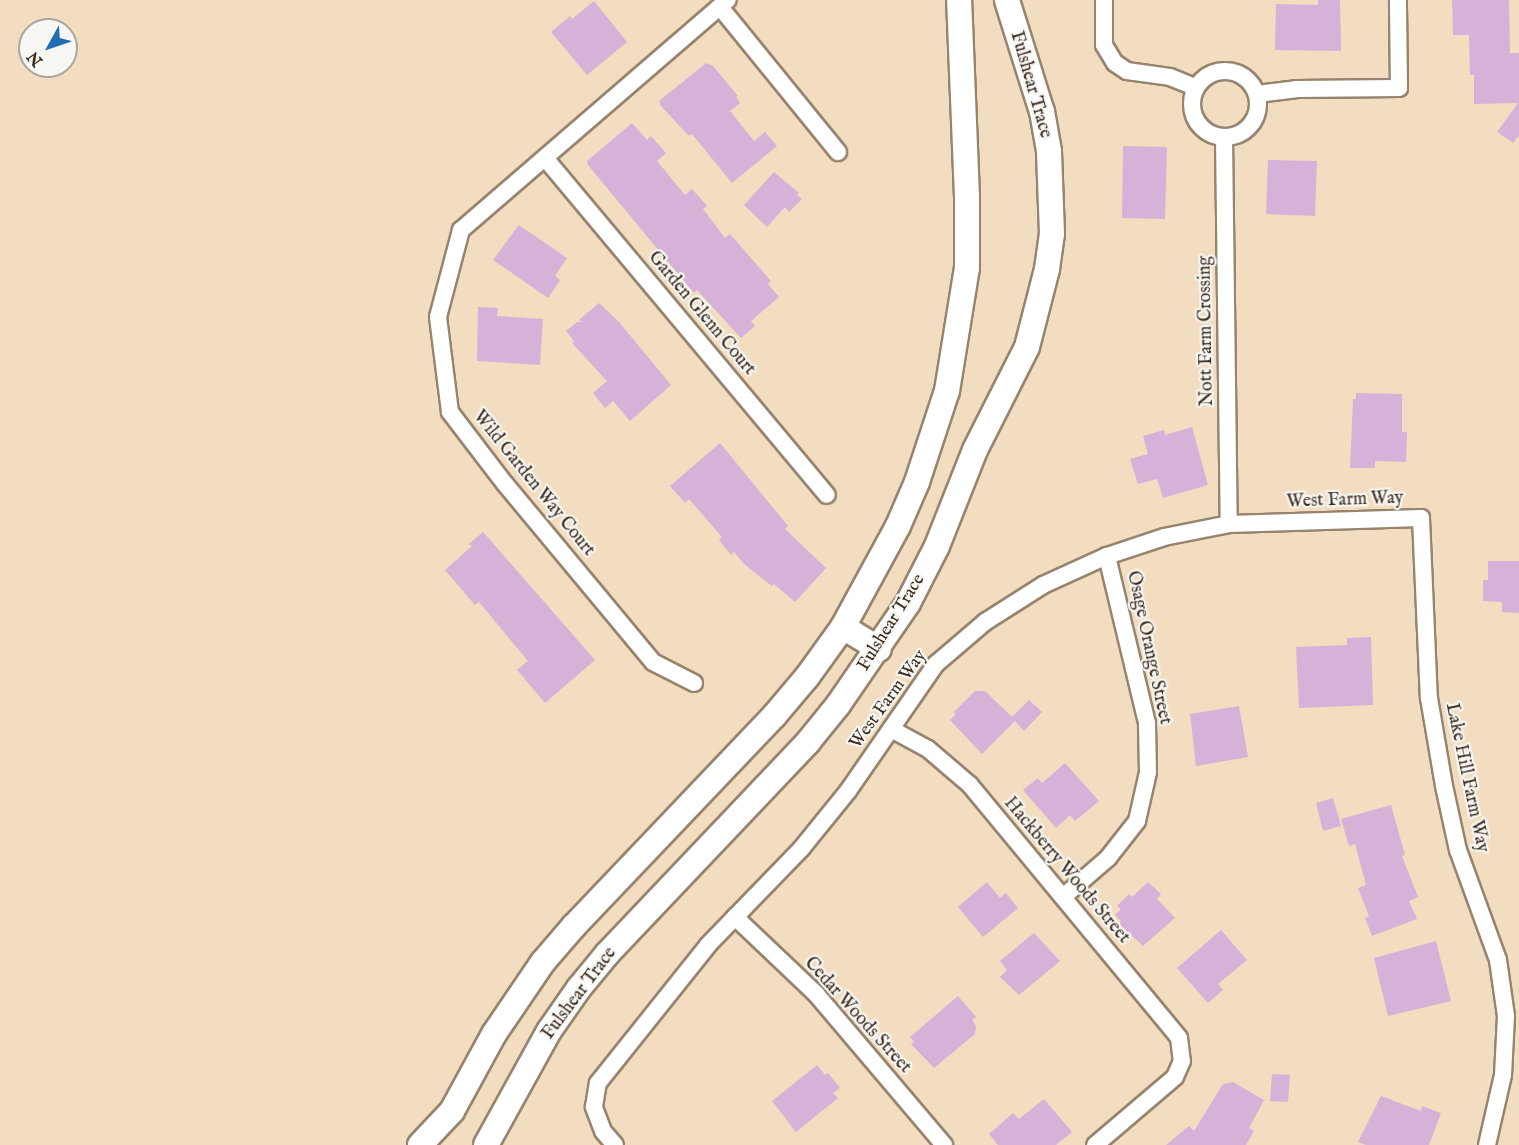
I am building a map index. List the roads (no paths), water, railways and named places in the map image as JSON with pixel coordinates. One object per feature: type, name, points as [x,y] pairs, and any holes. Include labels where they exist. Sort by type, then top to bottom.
[{"type":"street","points":[[420,1145],[452,1111],[494,1034],[543,962],[573,926],[774,716],[807,677],[843,627],[898,526],[917,482],[946,391],[958,333],[967,268],[967,198],[958,0]]},
{"type":"street","name":"Fulshear Trace","points":[[486,1145],[544,1040],[579,988],[607,954],[808,741],[879,649],[908,603],[937,546],[975,450],[1027,347],[1047,269],[1052,224],[1049,151],[1042,112],[1007,0]]},
{"type":"street","points":[[1104,0],[1104,45],[1115,63],[1127,71],[1170,77],[1195,87]]},
{"type":"street","points":[[1257,94],[1296,88],[1399,88],[1398,0]]},
{"type":"street","points":[[719,8],[838,152]]},
{"type":"street","name":"Wild Garden Way Court","points":[[694,683],[653,662],[505,484],[450,412],[438,317],[461,230],[719,8]]},
{"type":"street","points":[[1225,70],[1242,74],[1251,81],[1257,94],[1258,109],[1251,126],[1242,133],[1224,138],[1207,132],[1199,125],[1194,115],[1192,99],[1195,87],[1204,77],[1225,70]]},
{"type":"street","name":"Nott Farm Crossing","points":[[1224,138],[1229,524]]},
{"type":"street","name":"Garden Glenn Court","points":[[545,158],[827,495]]},
{"type":"street","name":"West Farm Way","points":[[615,1145],[603,1131],[594,1107],[598,1083],[708,945],[801,849],[848,791],[936,664],[985,622],[1043,585],[1107,556],[1164,537],[1229,524],[1420,518]]},
{"type":"street","name":"Lake Hill Farm Way","points":[[1420,518],[1429,698],[1442,775],[1458,850],[1498,960],[1506,1016],[1503,1075],[1487,1145]]},
{"type":"street","name":"Osage Orange Street","points":[[1063,897],[1108,858],[1137,821],[1148,772],[1147,723],[1107,556]]},
{"type":"street","points":[[843,627],[879,649]]},
{"type":"street","name":"Hackberry Woods Street","points":[[891,729],[928,749],[970,785],[1179,1038],[1182,1061],[1175,1077],[1095,1145]]},
{"type":"street","name":"Cedar Woods Street","points":[[735,918],[816,994],[944,1145]]}]
